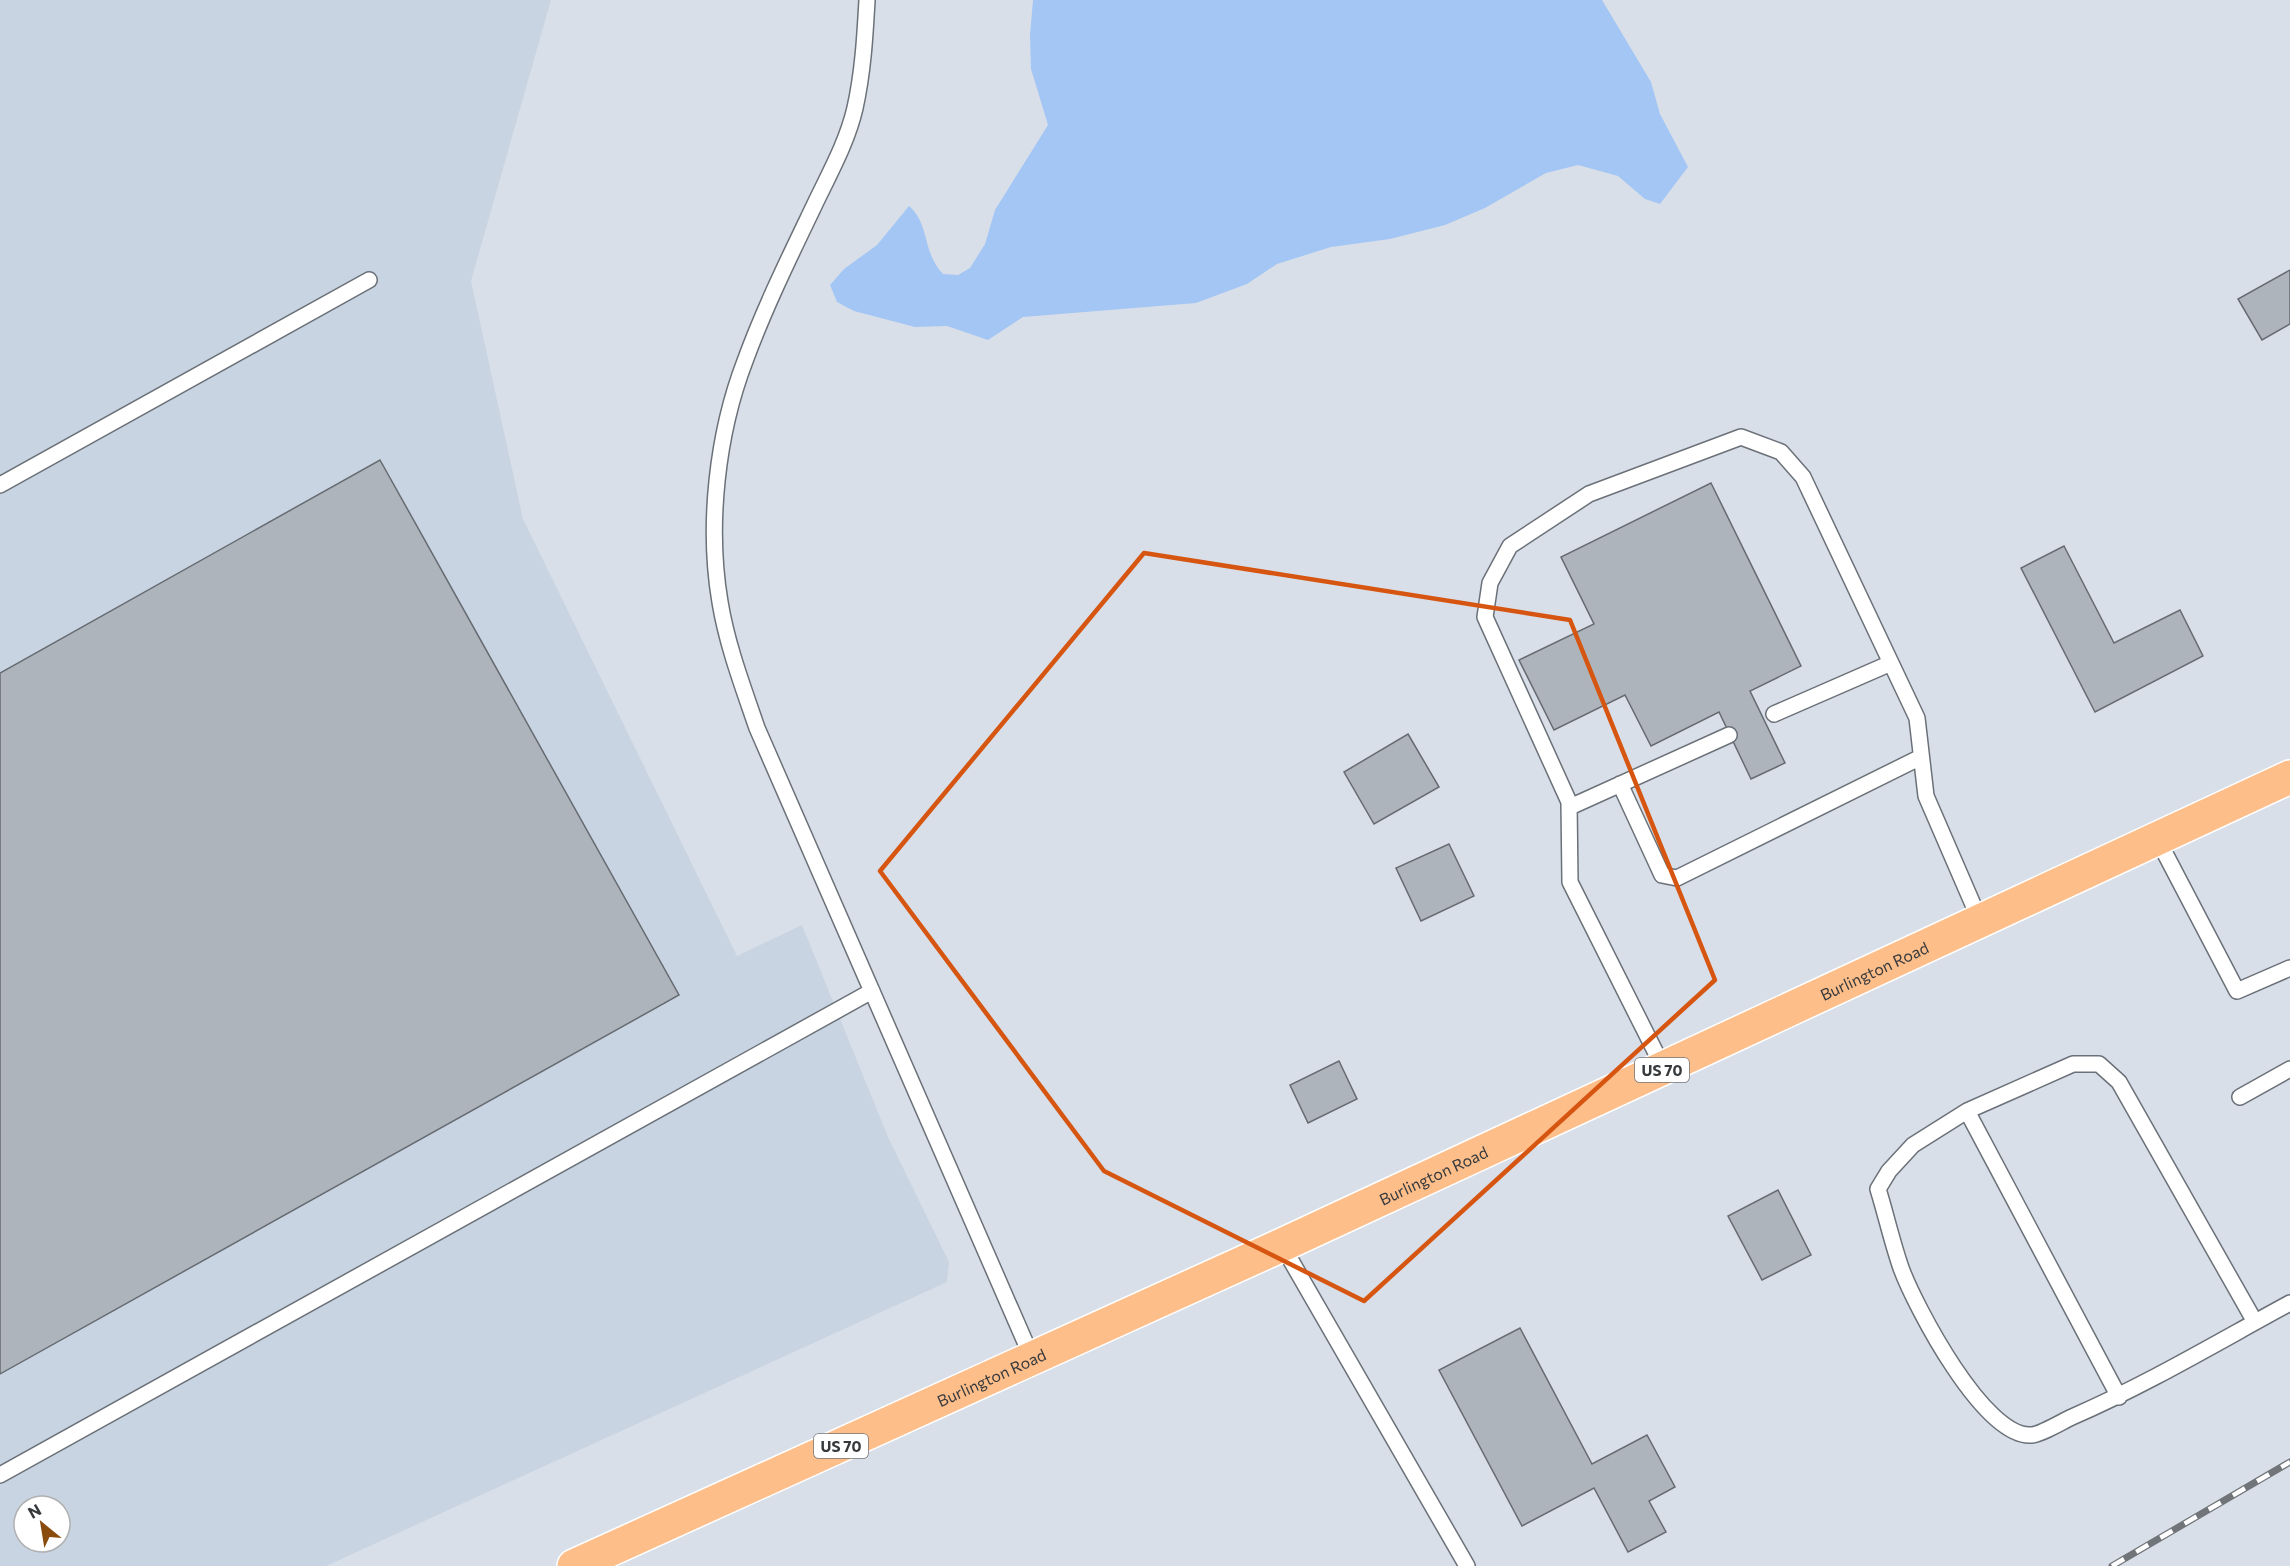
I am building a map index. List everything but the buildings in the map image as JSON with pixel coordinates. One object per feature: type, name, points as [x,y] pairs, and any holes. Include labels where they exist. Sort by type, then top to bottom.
[{"type":"highway","name":"Burlington Road","points":[[574,1566],[1033,1360],[1981,923],[2290,777]]},
{"type":"lane","points":[[867,0],[865,51],[855,109],[837,159],[794,246],[744,361],[728,416],[717,488],[715,551],[719,602],[733,658],[757,728],[1033,1360]]},
{"type":"lane","points":[[0,484],[369,280]]},
{"type":"lane","points":[[1664,1069],[1570,882],[1570,807],[1485,617],[1490,583],[1510,546],[1589,494],[1741,437],[1781,452],[1803,477],[1917,718],[1926,796],[1981,923]]},
{"type":"lane","points":[[1774,714],[1891,663]]},
{"type":"lane","points":[[1570,807],[1729,735]]},
{"type":"lane","points":[[1620,784],[1662,875],[1677,878],[1921,757]]},
{"type":"lane","points":[[2158,840],[2237,991],[2290,968]]},
{"type":"lane","points":[[0,1475],[872,992]]},
{"type":"lane","points":[[2255,1322],[2119,1082],[2099,1064],[2073,1064],[1967,1111],[1913,1145],[1888,1171],[1878,1189],[1901,1269],[1941,1350],[1986,1410],[2009,1429],[2031,1435],[2119,1397],[2255,1322],[2290,1302]]},
{"type":"lane","points":[[2240,1097],[2290,1069]]},
{"type":"lane","points":[[1967,1111],[2119,1397]]},
{"type":"lane","points":[[1282,1245],[1467,1566]]},
{"type":"highlighted area","points":[[1144,553],[1570,620],[1715,980],[1364,1301],[1104,1171],[880,871]]},
{"type":"shaded area","points":[[0,0],[551,0],[471,281],[523,519],[737,956],[802,925],[888,1137],[949,1262],[947,1282],[326,1566],[0,1566]]},
{"type":"water","points":[[1033,0],[1602,0],[1651,82],[1660,114],[1688,167],[1660,204],[1645,199],[1618,176],[1578,165],[1546,173],[1485,208],[1445,225],[1390,239],[1331,247],[1277,264],[1247,284],[1196,303],[1023,317],[988,340],[947,326],[915,327],[854,311],[837,302],[830,285],[844,269],[877,245],[909,206],[920,221],[932,257],[943,274],[958,275],[970,268],[985,244],[995,210],[1048,125],[1031,69],[1030,35]]},
{"type":"railway","points":[[2112,1566],[2290,1462]]}]
